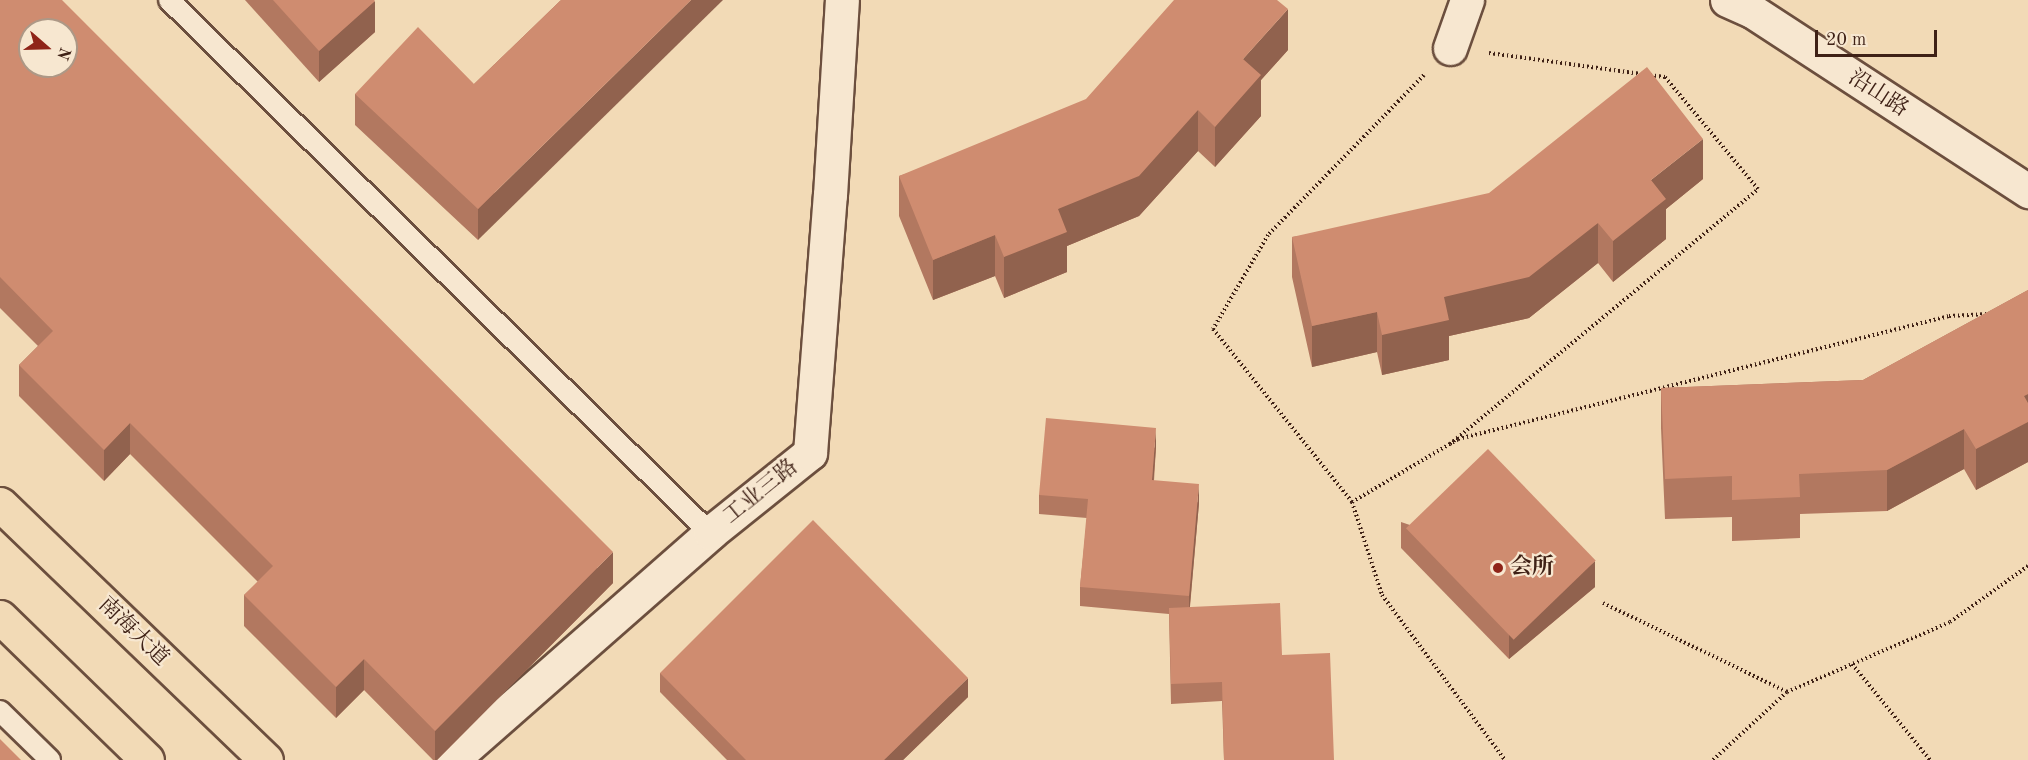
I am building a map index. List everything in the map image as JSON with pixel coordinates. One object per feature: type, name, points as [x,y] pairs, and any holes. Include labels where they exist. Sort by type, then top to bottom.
[{"type":"main road","name":"南海大道","points":[[0,504],[266,760]]},
{"type":"main road","points":[[0,617],[147,760]]},
{"type":"street","name":"工业三路","points":[[452,760],[710,533],[810,453],[831,195],[842,0]]},
{"type":"street","points":[[1450,48],[1467,0]]},
{"type":"street","name":"沿山路","points":[[1727,0],[1752,11],[2028,191]]},
{"type":"lane","points":[[169,0],[710,533]]},
{"type":"lane","points":[[0,711],[50,760]]},
{"type":"path","points":[[1450,444],[1758,189],[1665,77],[1450,48],[1268,235],[1213,329],[1352,501],[1382,595],[1504,760]]},
{"type":"path","points":[[1352,501],[1458,439],[1949,316],[1994,314]]},
{"type":"path","points":[[1713,760],[1787,692],[1950,622],[2028,566]]},
{"type":"path","points":[[1603,603],[1787,692]]},
{"type":"path","points":[[1852,664],[1930,760]]},
{"type":"building","points":[[0,0],[62,0],[613,552],[435,731],[364,659],[336,687],[244,595],[273,566],[130,423],[104,450],[19,365],[53,331],[0,277]]},
{"type":"building","points":[[273,0],[374,0],[375,1],[319,51]]},
{"type":"building","points":[[561,0],[691,0],[478,209],[355,94],[418,27],[474,84]]},
{"type":"building","points":[[1174,0],[1277,0],[1288,9],[1243,59],[1261,75],[1215,127],[1198,110],[1139,176],[1058,209],[1067,232],[1004,257],[995,235],[933,260],[899,176],[1086,99]]},
{"type":"building","points":[[1647,67],[1703,139],[1651,180],[1666,199],[1613,241],[1598,223],[1529,277],[1444,297],[1449,320],[1382,335],[1377,312],[1312,326],[1292,237],[1489,193]]},
{"type":"building","points":[[2028,290],[2028,394],[2024,396],[2028,403],[2028,422],[1976,449],[1964,429],[1887,470],[1799,474],[1800,497],[1732,500],[1732,476],[1665,479],[1661,388],[1863,380]]},
{"type":"building","points":[[1046,418],[1156,428],[1152,480],[1199,484],[1189,596],[1080,587],[1088,499],[1039,495]]},
{"type":"building","name":"会所","points":[[1488,449],[1596,560],[1514,640],[1406,528]]},
{"type":"building","points":[[813,520],[968,678],[884,760],[746,760],[660,673]]},
{"type":"building","points":[[1280,603],[1282,655],[1330,653],[1334,760],[1224,760],[1222,682],[1171,684],[1169,608]]},
{"type":"building","points":[[0,739],[21,760],[0,760]]},
{"type":"place","name":"会所","points":[[1498,568]]}]
